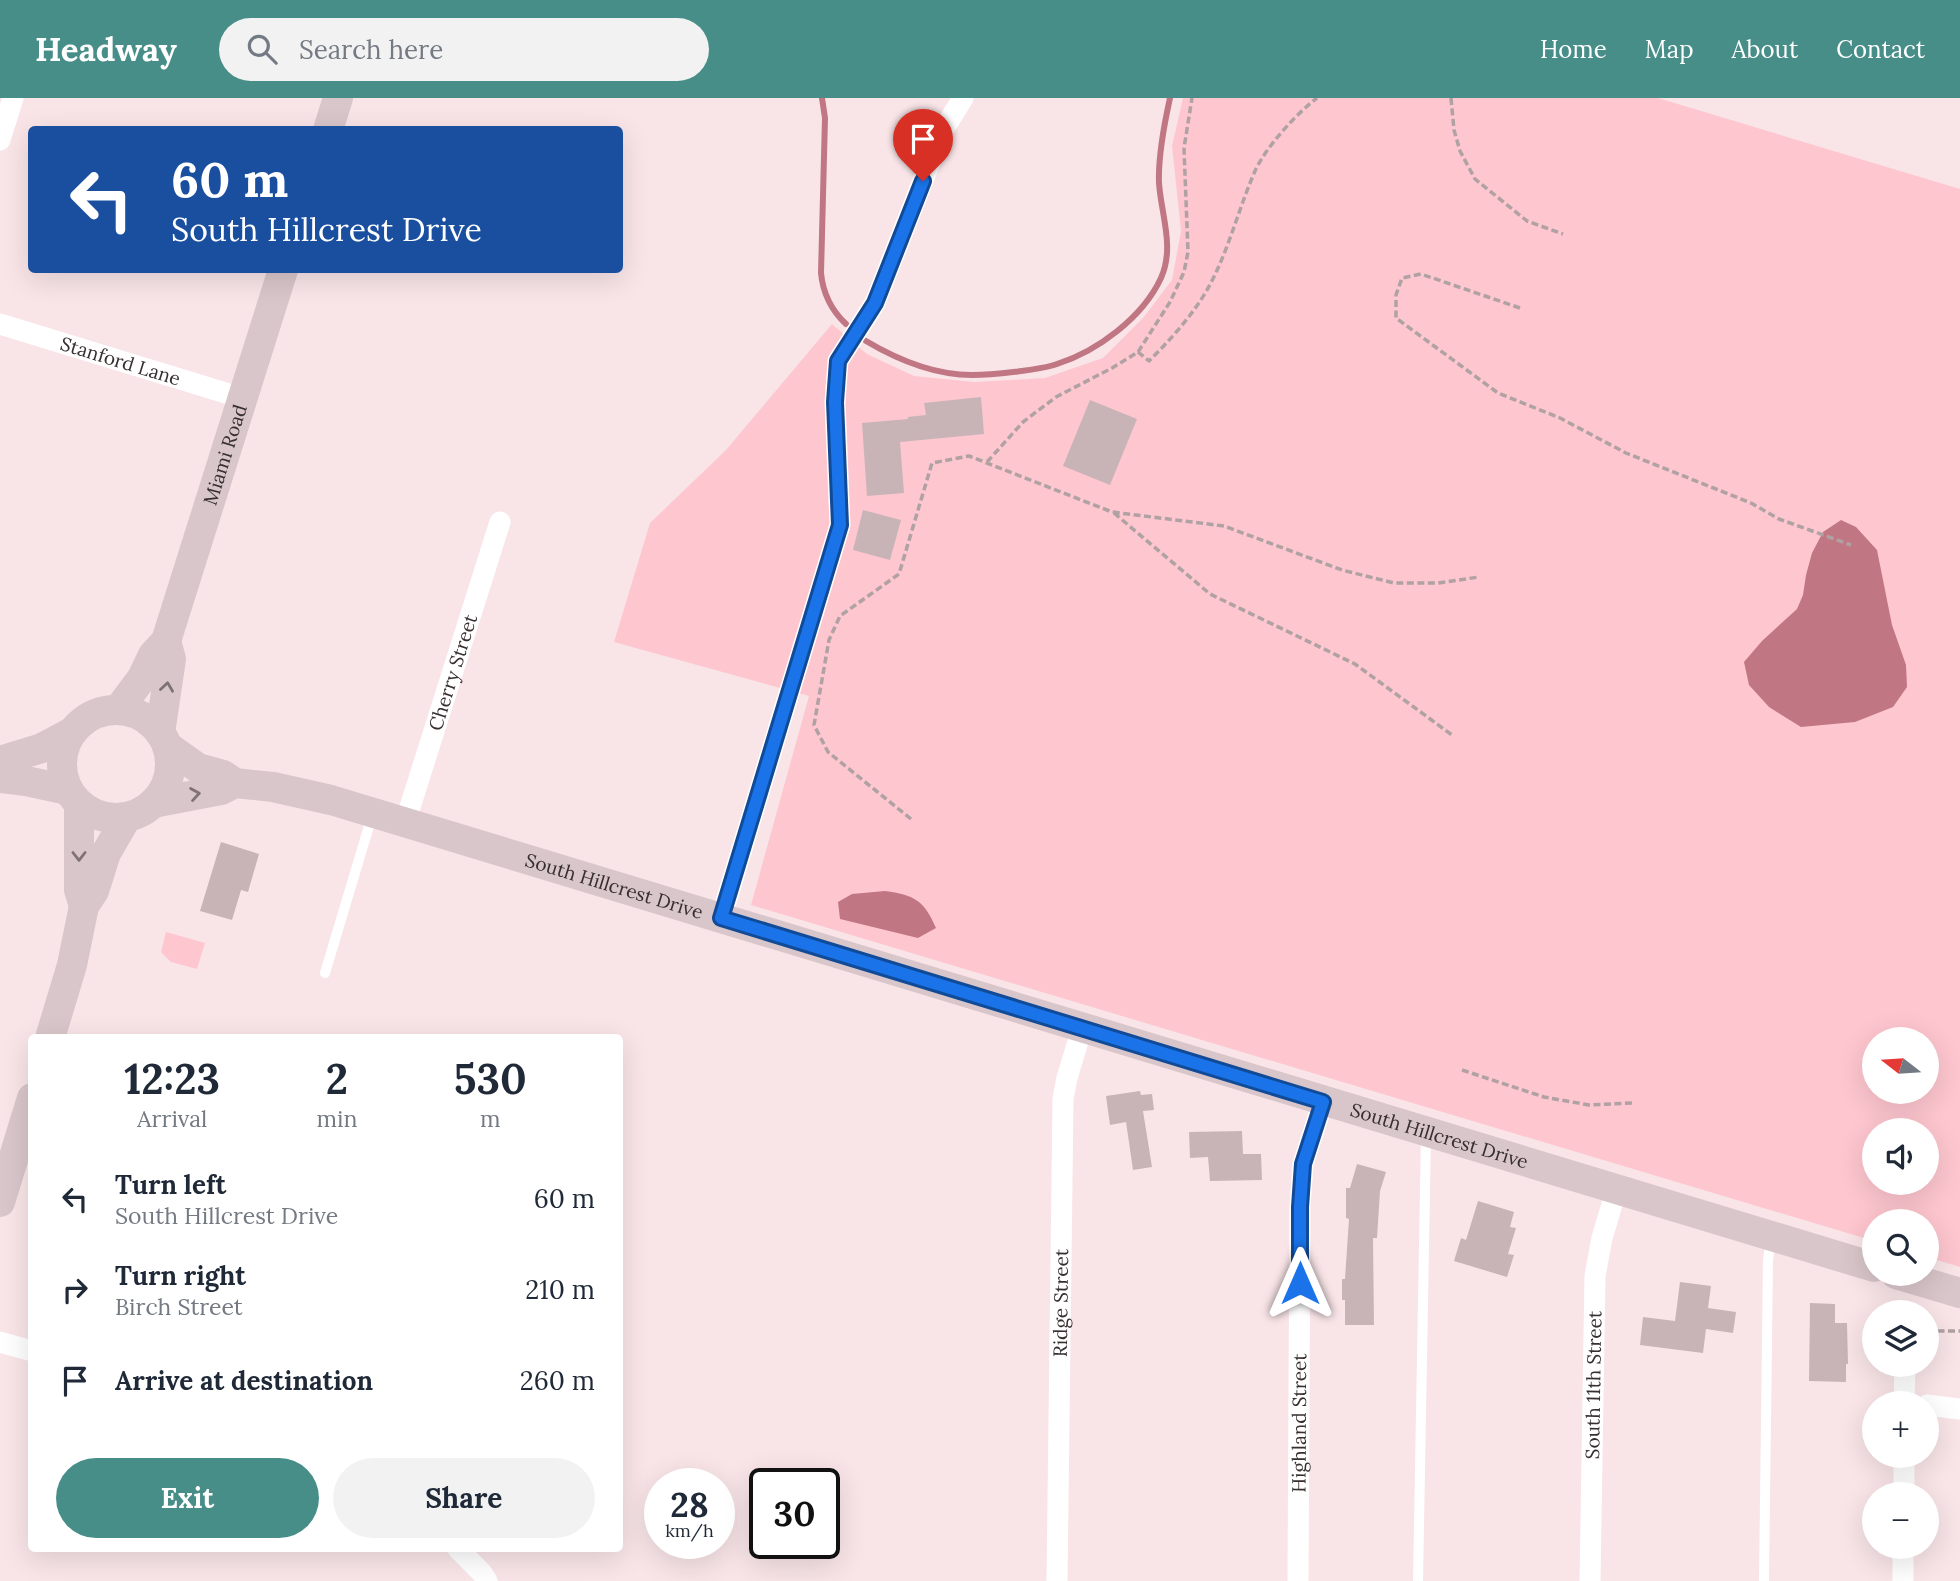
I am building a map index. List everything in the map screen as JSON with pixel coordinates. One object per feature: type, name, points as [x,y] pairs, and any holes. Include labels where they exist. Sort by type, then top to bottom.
[{"type":"street","points":[[0,139],[13,98]]},
{"type":"street","points":[[329,126],[338,98]]},
{"type":"street","points":[[721,918],[840,525],[835,402],[838,361],[875,303],[942,131],[963,98]]},
{"type":"street","name":"Miami Road","points":[[118,710],[142,678],[153,655],[166,641],[282,273]]},
{"type":"street","name":"Stanford Lane","points":[[0,324],[242,398]]},
{"type":"street","name":"Cherry Street","points":[[405,823],[500,523]]},
{"type":"street","name":"Miami Road","points":[[164,740],[171,659],[166,641]]},
{"type":"street","points":[[0,761],[42,748],[72,732],[85,720],[100,712],[118,710],[142,717],[164,740],[170,762],[162,791],[140,810],[106,853],[94,891],[84,906],[72,965],[51,1034]]},
{"type":"street","points":[[72,732],[62,754],[64,778],[73,797],[79,890],[84,906]]},
{"type":"street","name":"South Hillcrest Drive","points":[[164,740],[198,768],[223,775],[235,783],[299,792],[372,813],[1862,1264]]},
{"type":"street","points":[[0,778],[26,781],[73,797],[93,813],[110,818],[140,810]]},
{"type":"street","name":"South Hillcrest Drive","points":[[140,810],[187,795],[221,790],[235,783]]},
{"type":"street","name":"Ridge Street","points":[[1057,1581],[1063,1099],[1082,1028]]},
{"type":"street","name":"Highland Street","points":[[1298,1581],[1301,1180],[1303,1164],[1323,1102]]},
{"type":"street","points":[[0,1202],[28,1111]]},
{"type":"street","name":"South 11th Street","points":[[1590,1581],[1595,1276],[1602,1238],[1616,1191]]},
{"type":"street","points":[[1936,1286],[1960,1293]]},
{"type":"street","points":[[0,1342],[28,1351]]},
{"type":"street","points":[[1939,1406],[1960,1409]]},
{"type":"street","points":[[461,1552],[487,1581]]},
{"type":"street","points":[[1903,1559],[1903,1581]]},
{"type":"lane","points":[[325,973],[372,813]]},
{"type":"lane","points":[[1418,1581],[1426,1132]]},
{"type":"lane","points":[[1764,1581],[1768,1260],[1771,1237]]},
{"type":"path","points":[[986,463],[1023,422],[1056,397],[1138,352],[1170,302],[1184,272],[1188,252],[1184,148],[1192,98]]},
{"type":"path","points":[[1138,352],[1149,361],[1207,290],[1235,227],[1256,169],[1281,134],[1317,98]]},
{"type":"path","points":[[1451,98],[1454,130],[1460,151],[1475,179],[1527,221],[1563,234]]},
{"type":"path","points":[[1520,308],[1421,274],[1402,278],[1395,295],[1396,318],[1498,393],[1560,418],[1626,453],[1751,503],[1779,519],[1851,545]]},
{"type":"path","points":[[911,819],[828,752],[814,725],[829,640],[840,616],[899,574],[932,463],[969,456],[1112,512],[1224,526],[1342,570],[1394,583],[1438,583],[1479,577]]},
{"type":"path","points":[[1112,512],[1210,594],[1355,664],[1452,735]]},
{"type":"path","points":[[1462,1070],[1544,1097],[1590,1105],[1633,1103]]},
{"type":"path","points":[[1939,1331],[1960,1331]]},
{"type":"shaded area","points":[[1183,98],[1658,98],[1960,189],[1960,1267],[1939,1261],[1939,1209],[1862,1209],[1862,1237],[751,905],[809,696],[614,642],[650,523],[726,450],[832,324],[867,354],[914,376],[974,382],[1045,378],[1103,358],[1143,318],[1172,280],[1181,231],[1172,146]]},
{"type":"shaded area","points":[[1841,520],[1856,527],[1877,550],[1892,625],[1906,665],[1907,687],[1893,707],[1855,722],[1801,727],[1769,707],[1749,685],[1744,662],[1762,641],[1797,609],[1803,595],[1812,553],[1823,532]]},
{"type":"shaded area","points":[[885,891],[917,900],[936,928],[918,938],[840,919],[838,902],[852,894]]},
{"type":"shaded area","points":[[166,932],[205,943],[197,969],[171,962],[161,952]]},
{"type":"building","points":[[981,397],[984,434],[900,442],[904,493],[867,496],[862,423],[926,415],[924,403]]},
{"type":"building","points":[[1090,400],[1137,419],[1110,485],[1063,466]]},
{"type":"building","points":[[863,510],[901,520],[890,560],[853,550]]},
{"type":"building","points":[[221,842],[259,854],[248,892],[241,890],[232,920],[200,911]]},
{"type":"building","points":[[1140,1091],[1141,1095],[1152,1094],[1154,1110],[1143,1111],[1152,1167],[1133,1170],[1126,1122],[1110,1125],[1106,1096]]},
{"type":"building","points":[[1242,1131],[1243,1154],[1261,1154],[1262,1180],[1210,1181],[1208,1157],[1190,1158],[1189,1132]]},
{"type":"building","points":[[1357,1164],[1386,1172],[1380,1191],[1377,1238],[1373,1238],[1374,1325],[1345,1325],[1345,1300],[1342,1300],[1349,1219],[1346,1218],[1346,1188],[1350,1188]]},
{"type":"building","points":[[1478,1201],[1514,1212],[1510,1227],[1516,1228],[1508,1254],[1514,1255],[1507,1277],[1454,1261],[1461,1238],[1466,1240]]},
{"type":"building","points":[[1680,1282],[1711,1286],[1708,1308],[1736,1312],[1733,1333],[1706,1329],[1703,1353],[1640,1345],[1643,1317],[1675,1321]]},
{"type":"building","points":[[1810,1303],[1835,1304],[1835,1323],[1847,1323],[1846,1382],[1809,1381]]},
{"type":"waterway","points":[[822,98],[825,118],[821,273],[829,301],[846,324]]},
{"type":"waterway","points":[[866,341],[904,360],[931,369],[980,375],[1057,364],[1088,351],[1118,331],[1143,306],[1161,278],[1165,266],[1167,242],[1159,172],[1170,98]]},
{"type":"route","points":[[923,181],[875,303],[838,361],[835,402],[840,525],[721,918],[1323,1102],[1303,1164],[1300,1283]]}]
